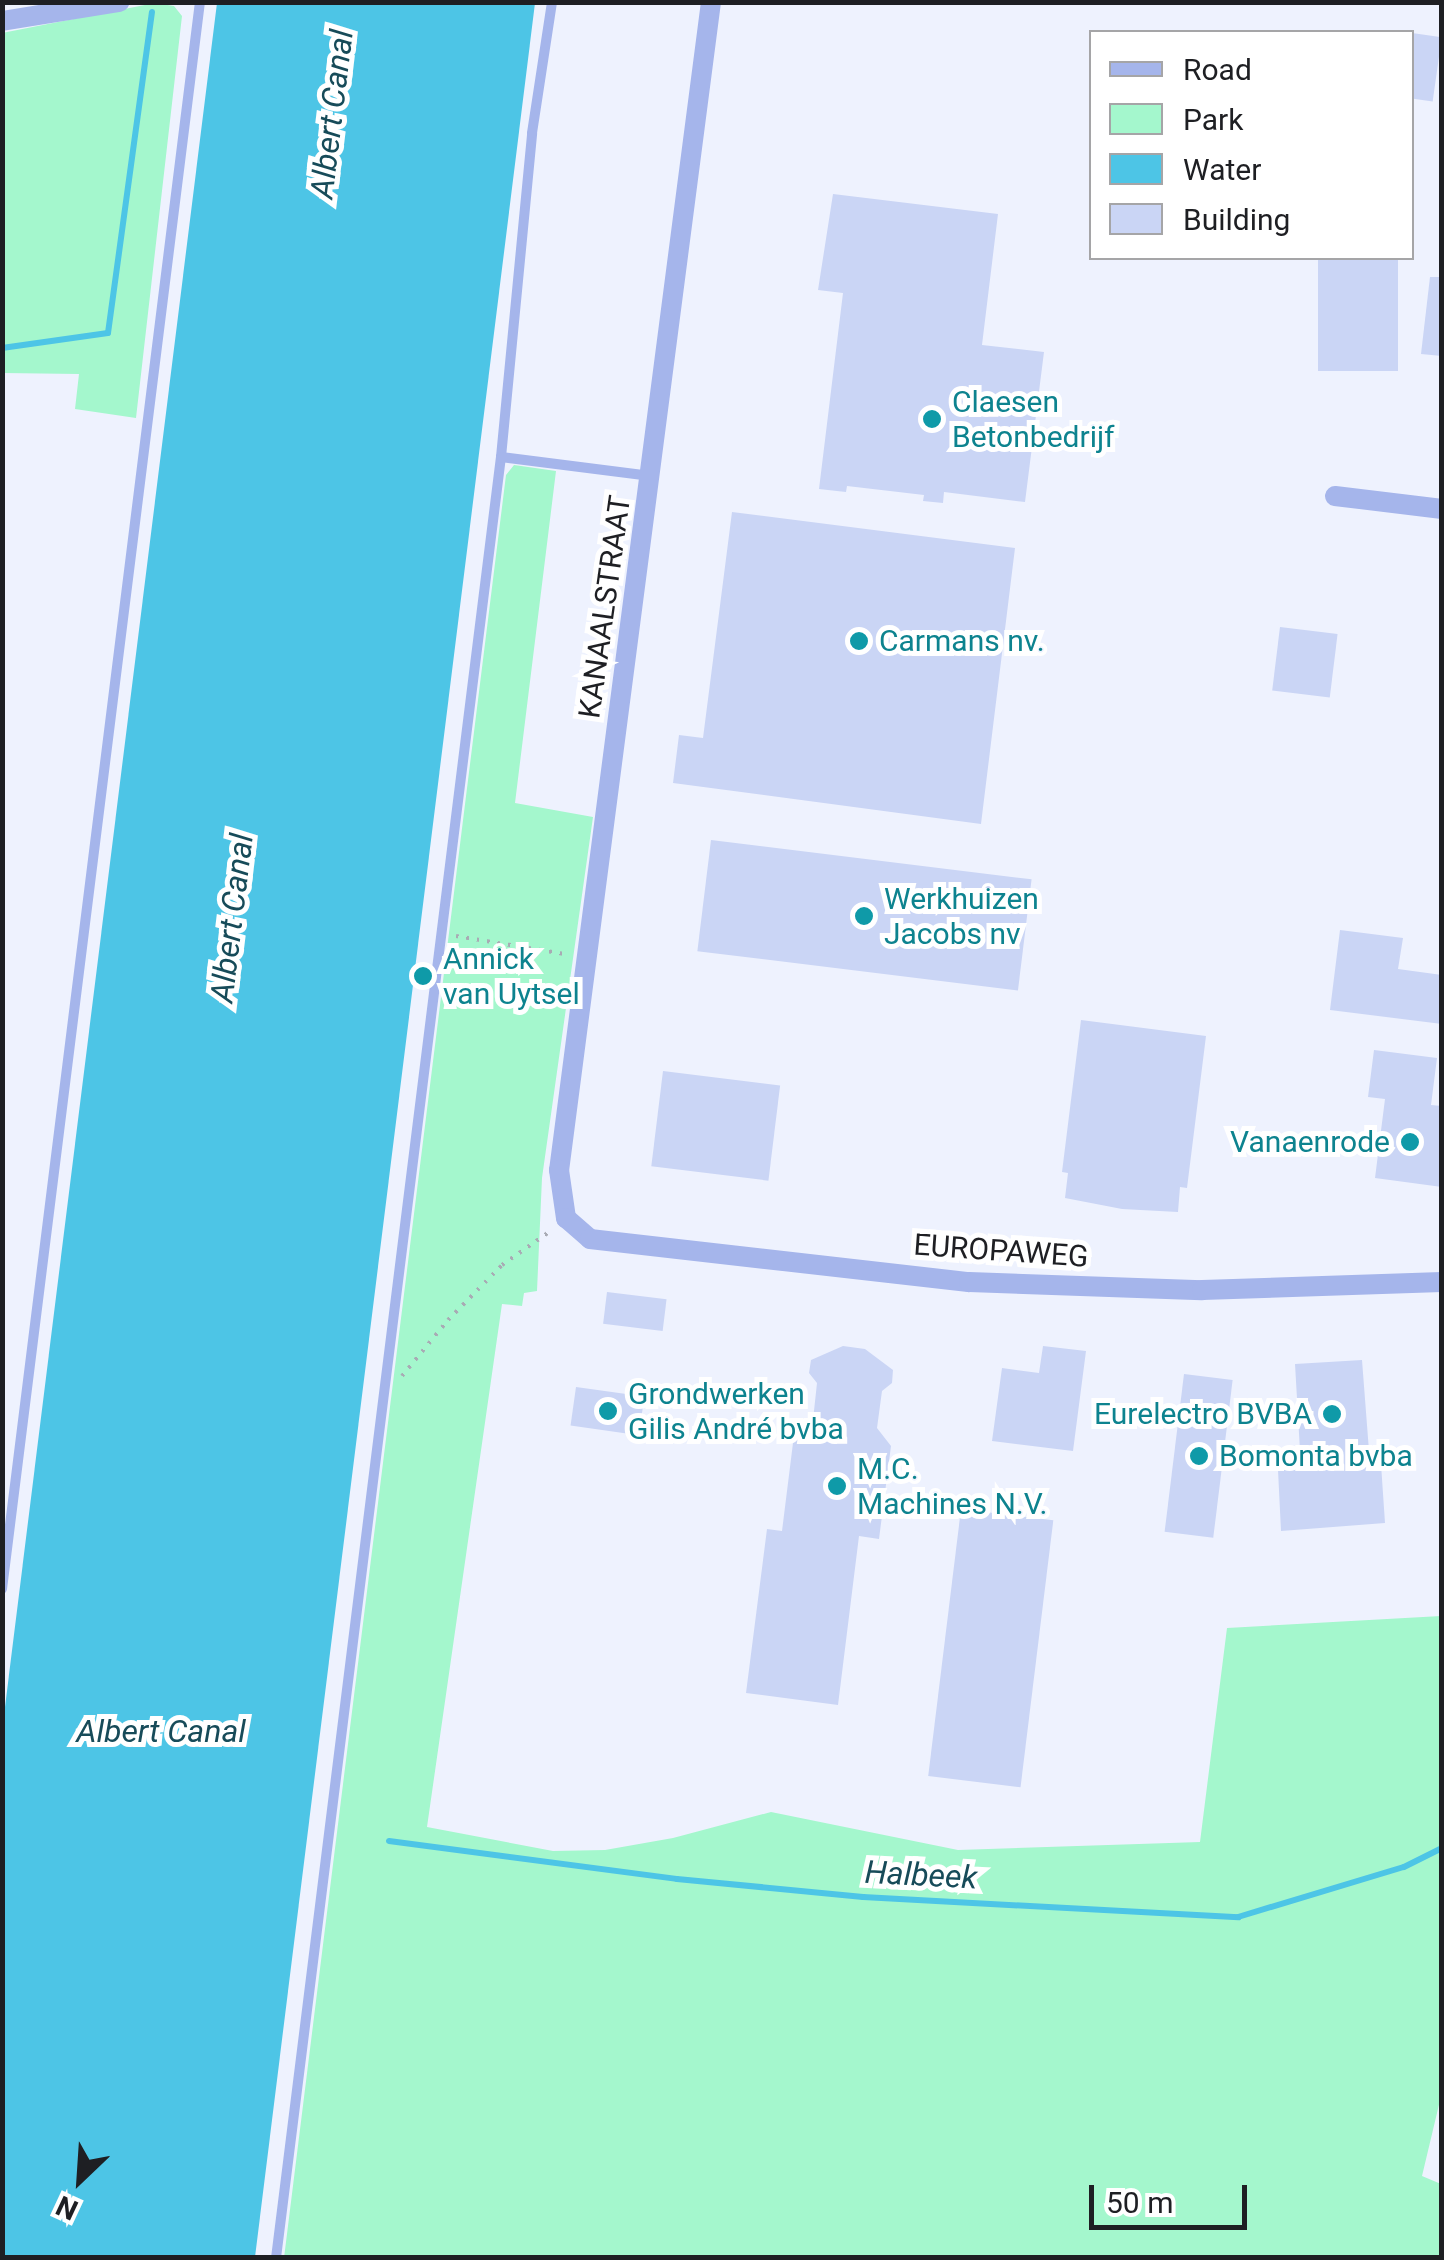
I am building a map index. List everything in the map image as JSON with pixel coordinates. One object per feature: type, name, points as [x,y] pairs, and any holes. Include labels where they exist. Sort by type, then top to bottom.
[{"type":"street","points":[[2,22],[119,2]]},
{"type":"street","name":"KANAALSTRAAT","points":[[566,1218],[559,1170],[652,476],[710,2]]},
{"type":"street","points":[[1334,496],[1442,509]]},
{"type":"street","name":"EUROPAWEG","points":[[566,1218],[590,1239],[969,1282],[1202,1290],[1442,1282]]},
{"type":"lane","points":[[2,1589],[200,2]]},
{"type":"lane","points":[[276,2258],[501,457],[532,133],[552,2]]},
{"type":"lane","points":[[501,457],[652,476]]},
{"type":"path","points":[[441,934],[589,958]]},
{"type":"path","points":[[383,1398],[448,1320],[502,1265],[566,1218]]},
{"type":"green space","points":[[155,3],[174,6],[182,16],[136,418],[75,409],[79,374],[3,373],[2,33]]},
{"type":"green space","points":[[514,465],[556,471],[515,803],[593,817],[542,1178],[537,1291],[524,1293],[522,1306],[502,1304],[427,1827],[553,1851],[605,1850],[673,1838],[771,1812],[958,1850],[1200,1842],[1227,1628],[1441,1616],[1442,2092],[1422,2176],[1441,2184],[1441,2257],[284,2258],[506,475]]},
{"type":"water","name":"Albert Canal","points":[[217,3],[535,3],[255,2257],[3,2257],[3,1723]]},
{"type":"building","points":[[1414,33],[1442,37],[1433,102],[1414,99]]},
{"type":"building","name":"Claesen Betonbedrijf","points":[[833,194],[998,214],[982,345],[1044,352],[1025,502],[944,492],[943,503],[923,501],[924,495],[847,486],[846,492],[819,489],[843,293],[818,290]]},
{"type":"building","points":[[1318,260],[1398,260],[1398,371],[1318,371]]},
{"type":"building","points":[[1430,277],[1442,277],[1442,356],[1421,354]]},
{"type":"building","name":"Carmans nv.","points":[[732,512],[1015,548],[981,824],[673,783],[679,735],[703,738]]},
{"type":"building","points":[[1280,627],[1338,634],[1330,698],[1272,691]]},
{"type":"building","name":"Werkhuizen Jacobs nv","points":[[711,840],[1032,879],[1018,991],[697,951]]},
{"type":"building","points":[[1340,930],[1403,938],[1398,969],[1442,975],[1442,1024],[1330,1010]]},
{"type":"building","points":[[1081,1020],[1206,1036],[1187,1188],[1180,1187],[1178,1212],[1122,1209],[1065,1198],[1068,1173],[1062,1172]]},
{"type":"building","name":"Vanaenrode","points":[[1374,1050],[1437,1058],[1431,1105],[1442,1106],[1442,1187],[1375,1178],[1385,1099],[1368,1097]]},
{"type":"building","points":[[663,1071],[780,1085],[768,1181],[651,1166]]},
{"type":"building","points":[[607,1292],[667,1299],[663,1331],[603,1324]]},
{"type":"building","name":"M.C. Machines N.V.","points":[[843,1346],[865,1349],[893,1370],[892,1383],[882,1391],[877,1428],[891,1446],[879,1539],[859,1536],[838,1705],[746,1693],[767,1529],[782,1531],[794,1435],[813,1420],[817,1383],[809,1373],[811,1360]]},
{"type":"building","points":[[1043,1346],[1086,1351],[1073,1451],[992,1441],[1002,1368],[1039,1373]]},
{"type":"building","name":"Eurelectro BVBA","points":[[1362,1360],[1370,1464],[1381,1464],[1385,1523],[1281,1531],[1278,1470],[1301,1468],[1295,1364]]},
{"type":"building","name":"Bomonta bvba","points":[[1184,1374],[1233,1380],[1213,1538],[1165,1532]]},
{"type":"building","name":"Grondwerken Gilis André bvba","points":[[576,1387],[644,1397],[639,1435],[571,1426]]},
{"type":"building","points":[[961,1509],[1053,1520],[1021,1787],[928,1776]]},
{"type":"waterway","points":[[2,348],[108,333],[152,12]]},
{"type":"waterway","name":"Halbeek","points":[[389,1841],[677,1879],[863,1897],[1238,1917],[1404,1867],[1442,1848]]},
{"type":"place","name":"Claesen Betonbedrijf","points":[[932,419]]},
{"type":"place","name":"Carmans nv.","points":[[859,641]]},
{"type":"place","name":"Werkhuizen Jacobs nv","points":[[864,916]]},
{"type":"place","name":"Annick van Uytsel","points":[[423,976]]},
{"type":"place","name":"Vanaenrode","points":[[1410,1142]]},
{"type":"place","name":"Grondwerken Gilis André bvba","points":[[608,1411]]},
{"type":"place","name":"Eurelectro BVBA","points":[[1332,1414]]},
{"type":"place","name":"Bomonta bvba","points":[[1199,1456]]},
{"type":"place","name":"M.C. Machines N.V.","points":[[837,1486]]}]
